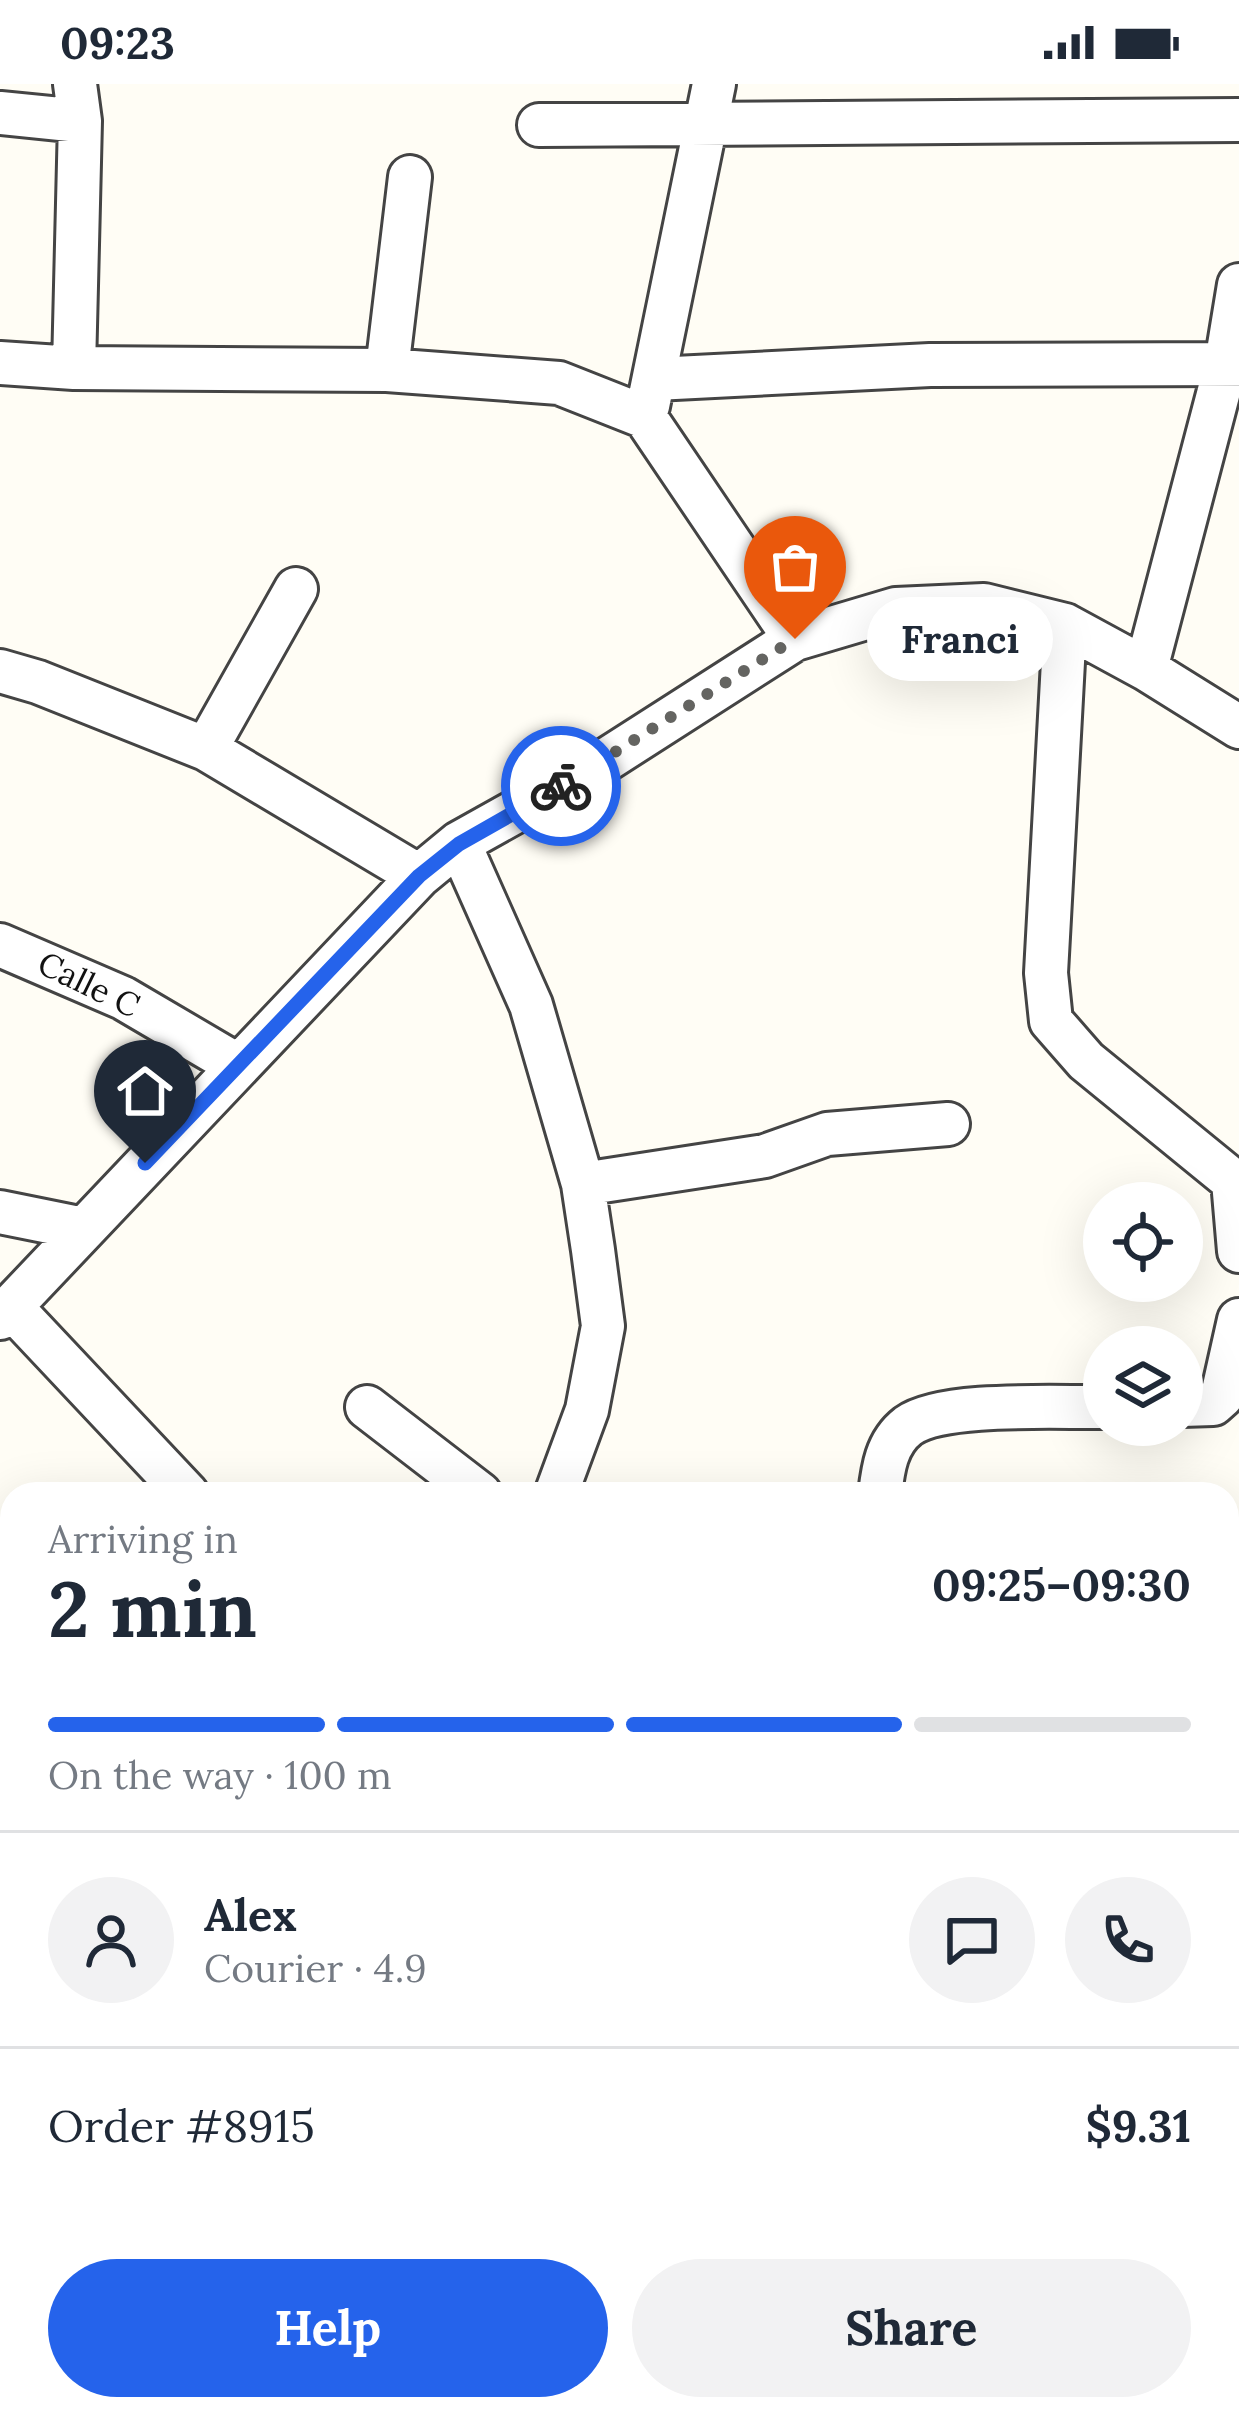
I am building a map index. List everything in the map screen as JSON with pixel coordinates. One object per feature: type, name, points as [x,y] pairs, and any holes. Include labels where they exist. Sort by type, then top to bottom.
[{"type":"street","points":[[0,112],[77,103],[74,368]]},
{"type":"street","points":[[711,104],[650,398],[795,639]]},
{"type":"street","points":[[538,125],[711,104],[1239,120]]},
{"type":"street","points":[[387,370],[410,177]]},
{"type":"street","points":[[1146,669],[1232,364],[1239,284]]},
{"type":"street","points":[[0,363],[74,368],[387,370],[560,383],[650,398],[930,365],[1232,364]]},
{"type":"street","points":[[206,749],[296,589]]},
{"type":"street","points":[[175,1482],[5,1313],[419,876],[459,844],[595,767],[795,639],[896,609],[984,605],[1065,625],[1239,727]]},
{"type":"street","points":[[1065,625],[1046,974],[1051,1021],[1086,1061],[1233,1181],[1239,1251]]},
{"type":"street","points":[[0,671],[206,749],[419,876]]},
{"type":"street","points":[[459,844],[531,1005],[583,1184],[603,1326],[587,1410],[560,1482]]},
{"type":"street","name":"Calle C","points":[[0,945],[123,998],[237,1065]]},
{"type":"street","points":[[583,1184],[765,1156],[827,1135],[948,1124]]},
{"type":"street","points":[[0,1211],[84,1229]]},
{"type":"street","points":[[1203,1404],[1213,1404],[1222,1396],[1239,1320]]},
{"type":"street","points":[[367,1407],[464,1482]]},
{"type":"street","points":[[882,1482],[886,1452],[908,1426],[950,1411],[1083,1408]]},
{"type":"way so far","points":[[561,786],[795,639]]},
{"type":"place","name":"Franci","points":[[795,639]]},
{"type":"route","points":[[145,1163],[419,876],[459,844],[561,786]]}]
